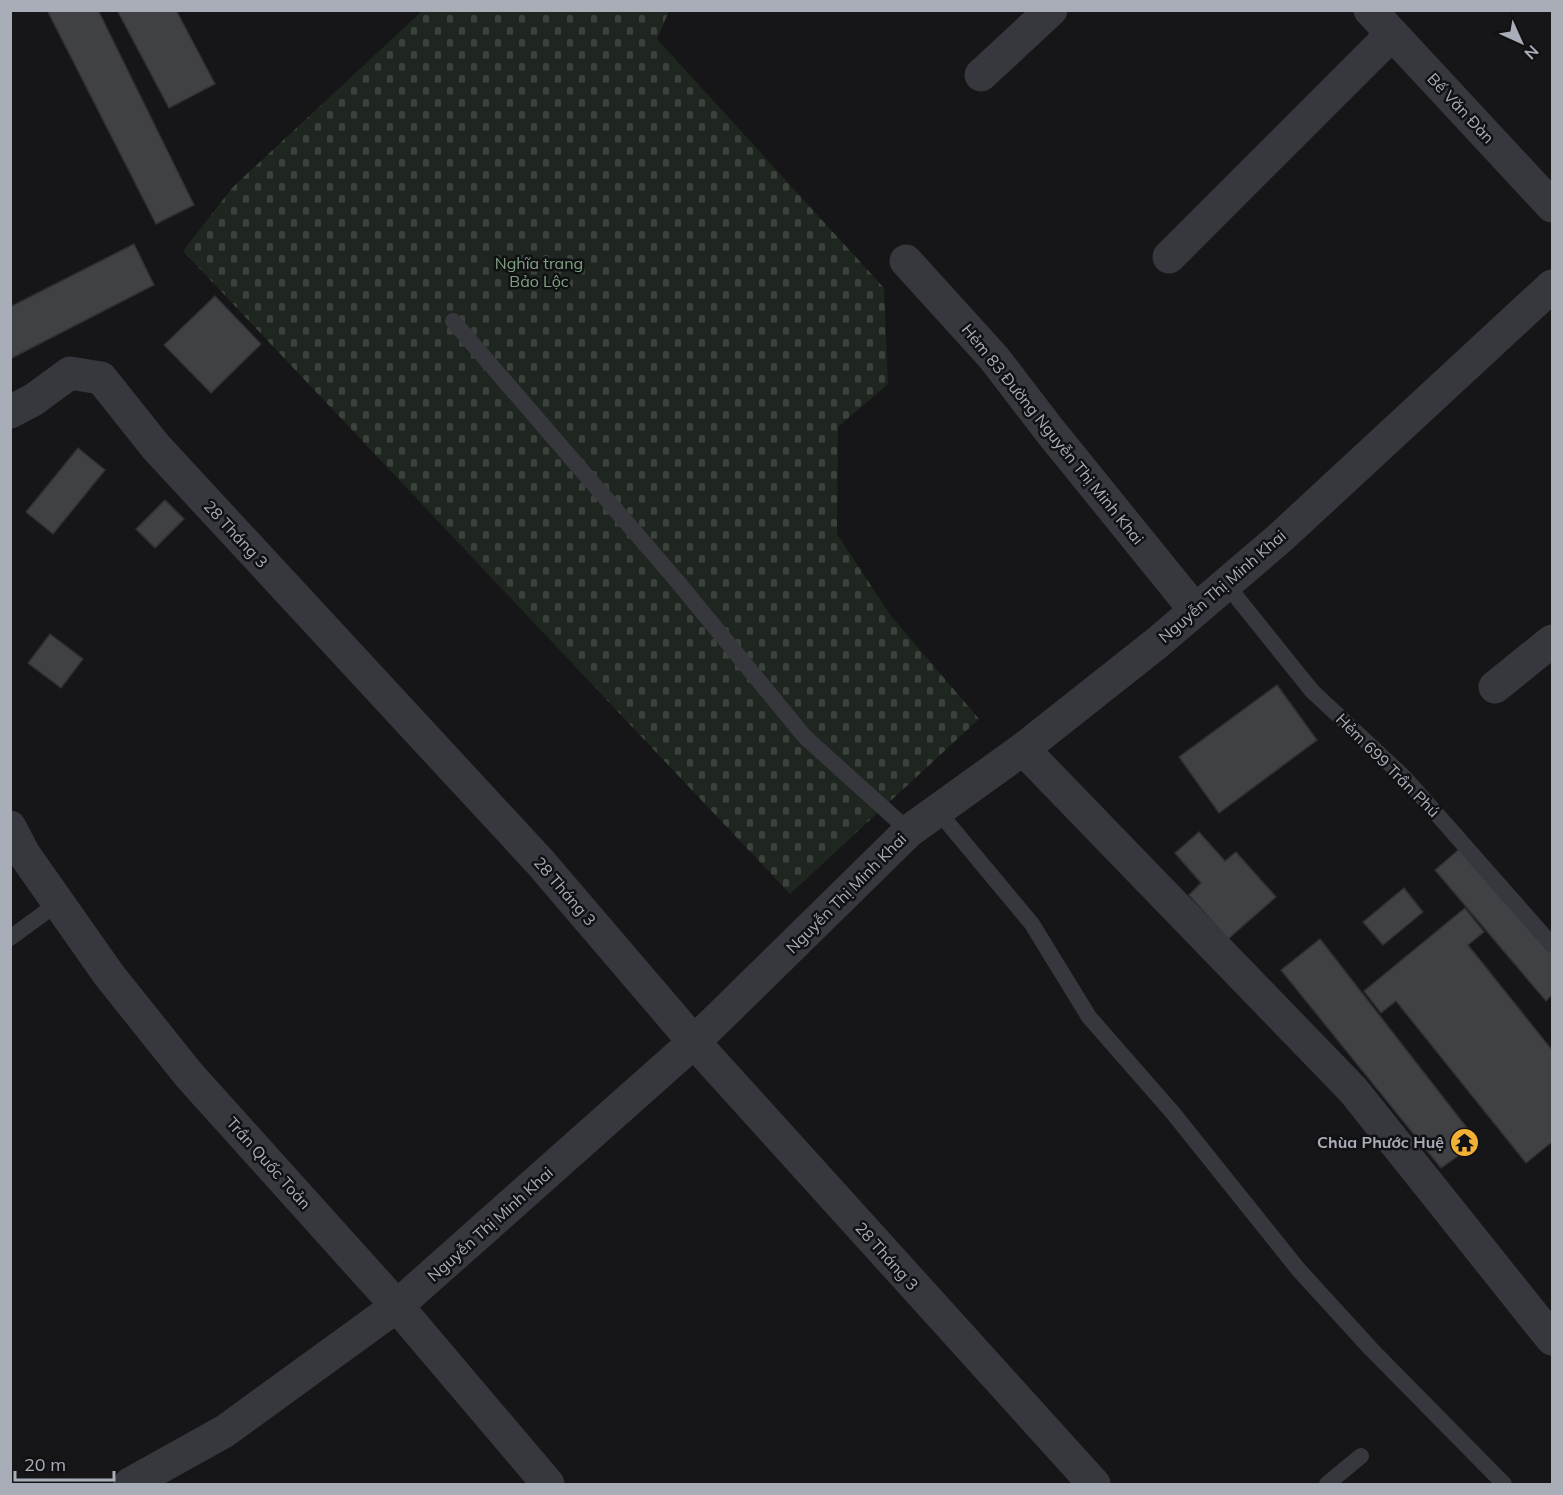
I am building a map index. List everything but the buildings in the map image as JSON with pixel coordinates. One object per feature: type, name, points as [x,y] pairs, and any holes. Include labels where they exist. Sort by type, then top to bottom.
[{"type":"street","points":[[981,75],[1051,10]]},
{"type":"street","name":"Bế Văn Đàn","points":[[1370,10],[1552,206]]},
{"type":"street","points":[[1169,257],[1392,34]]},
{"type":"street","name":"Hẻm 83 Đường Nguyễn Thị Minh Khai","points":[[906,261],[994,358],[1195,610]]},
{"type":"street","name":"Nguyễn Thị Minh Khai","points":[[130,1485],[225,1431],[397,1306],[694,1042],[909,831],[1023,749],[1148,650],[1226,584],[1281,537],[1552,286]]},
{"type":"street","name":"28 Tháng 3","points":[[10,412],[33,400],[70,373],[100,378],[156,447],[540,862],[694,1042],[1094,1485]]},
{"type":"street","points":[[1495,687],[1552,641]]},
{"type":"street","points":[[1023,749],[1353,1090],[1552,1339]]},
{"type":"street","name":"Trần Quốc Toản","points":[[10,827],[24,854],[109,975],[189,1075],[397,1306],[548,1485]]},
{"type":"lane","points":[[453,321],[677,581],[805,737],[909,831]]},
{"type":"lane","name":"Hẻm 699 Trần Phú","points":[[1226,584],[1312,691],[1405,778],[1552,945]]},
{"type":"lane","points":[[937,810],[1032,924],[1089,1017],[1173,1113],[1298,1269],[1371,1349],[1504,1485]]},
{"type":"lane","points":[[10,938],[58,903]]},
{"type":"lane","points":[[1327,1485],[1361,1456]]},
{"type":"green space","name":"Nghĩa trang Bảo Lộc","points":[[422,11],[669,11],[657,39],[884,288],[888,384],[838,427],[837,534],[891,616],[979,719],[790,894],[183,251],[233,187]]},
{"type":"place","name":"Chùa Phước Huệ","points":[[1465,1142]]}]
